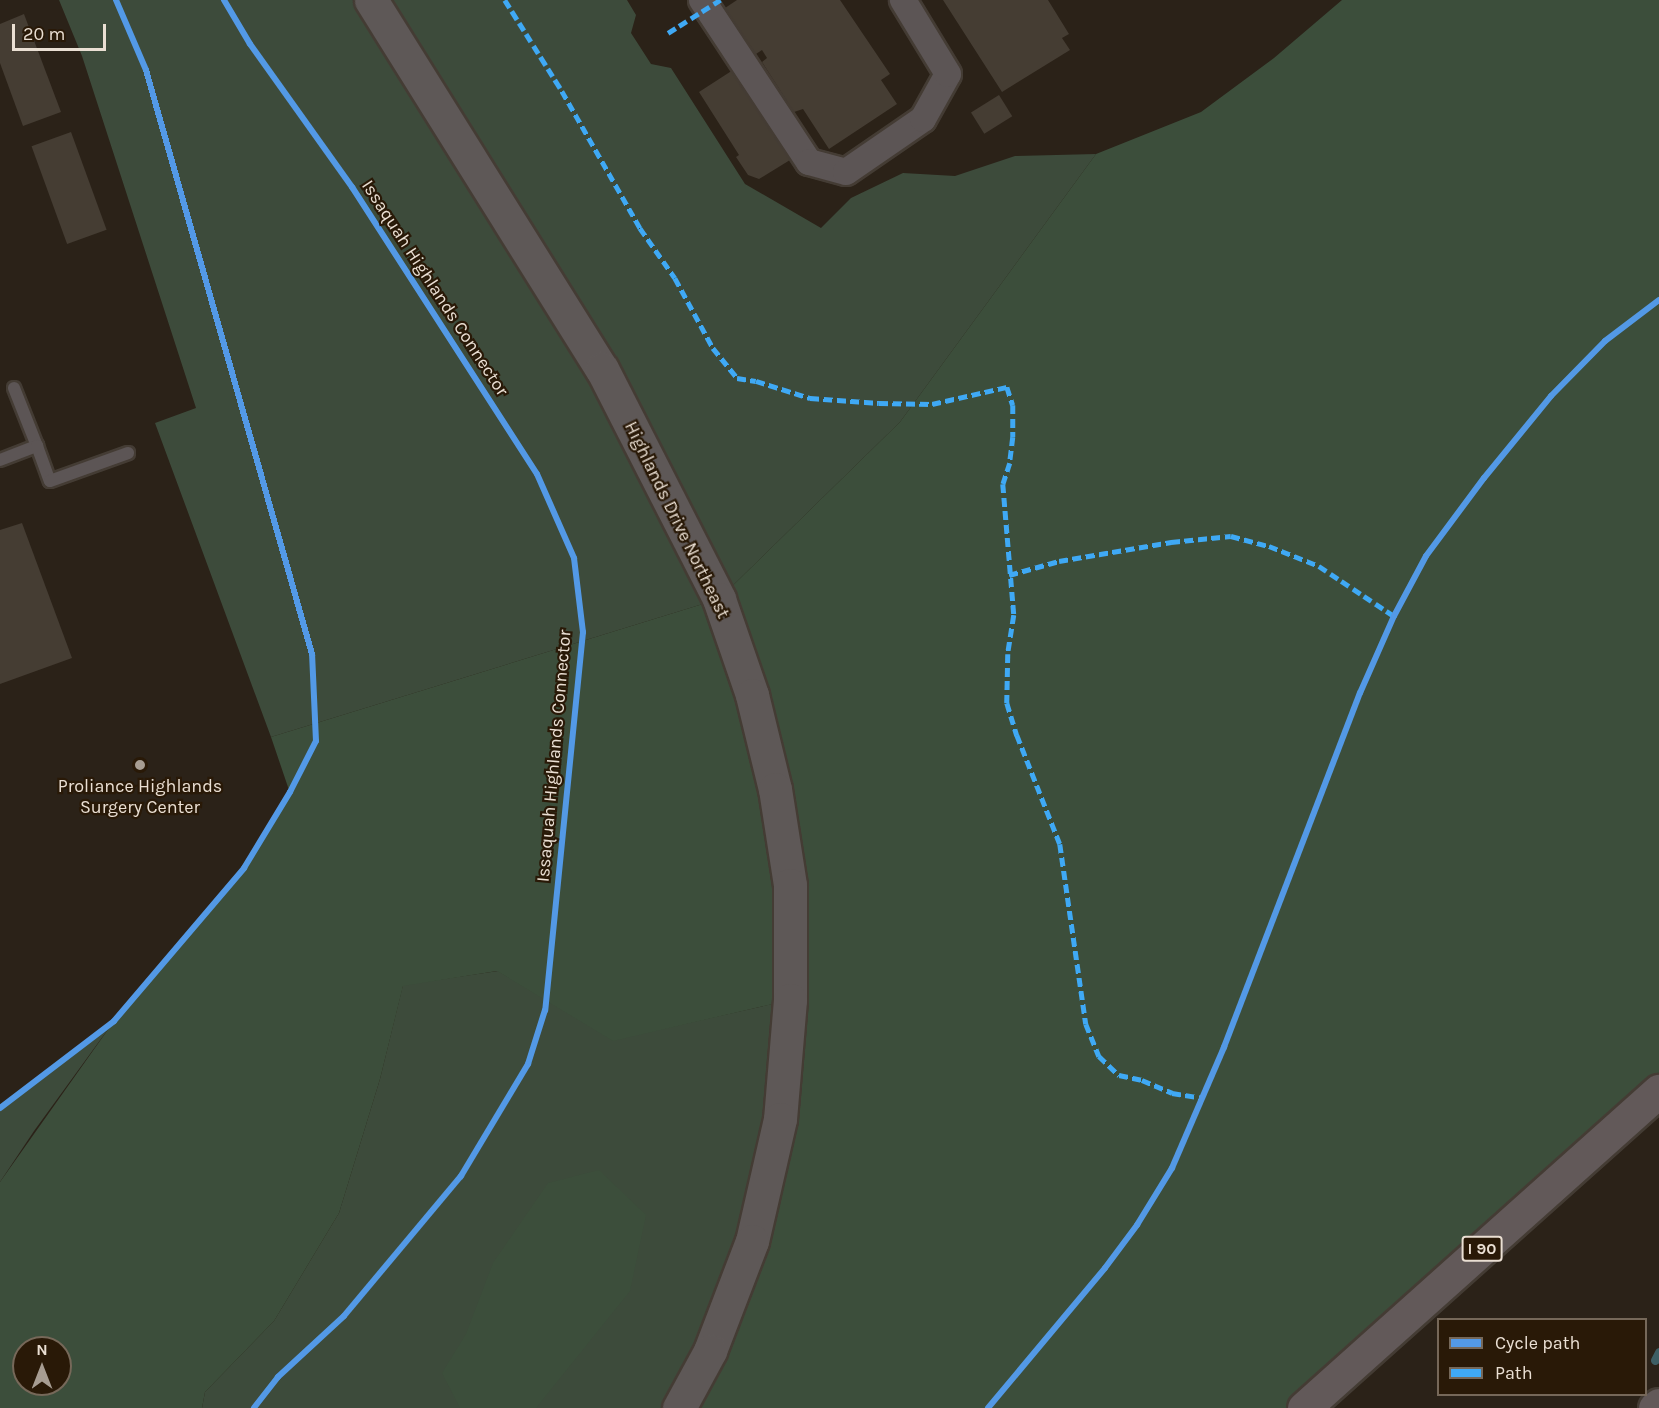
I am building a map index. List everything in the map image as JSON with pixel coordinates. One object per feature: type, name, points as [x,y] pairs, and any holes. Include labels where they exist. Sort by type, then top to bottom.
[{"type":"highway","name":"I 90","points":[[1304,1408],[1659,1091]]},
{"type":"highway","points":[[1655,1408],[1659,1405]]},
{"type":"main road","name":"Highlands Drive Northeast","points":[[371,0],[602,369],[719,599],[752,695],[775,789],[790,885],[790,1000],[780,1119],[752,1241],[710,1351],[679,1408]]},
{"type":"street","points":[[702,0],[809,162],[846,172],[923,119],[948,74],[903,0]]},
{"type":"lane","points":[[14,388],[50,481],[128,453]]},
{"type":"lane","points":[[0,460],[37,446]]},
{"type":"green space","points":[[59,0],[627,0],[636,15],[631,33],[651,64],[671,68],[745,184],[821,228],[851,198],[903,173],[955,176],[1015,156],[1096,154],[900,422],[719,599],[271,737],[155,423],[196,408],[82,56]]},
{"type":"green space","points":[[1342,0],[1659,0],[1659,1091],[1298,1408],[679,1408],[752,1241],[790,1000],[613,1041],[497,971],[403,986],[380,1079],[339,1213],[274,1321],[205,1392],[202,1408],[0,1408],[0,1182],[114,1021],[244,868],[290,793],[271,737],[719,599],[900,422],[1096,154],[1201,112],[1274,58]]},
{"type":"green space","points":[[498,971],[613,1040],[790,1000],[780,1119],[679,1408],[202,1408],[205,1392],[274,1321],[339,1213],[380,1079],[403,985]]},
{"type":"green space","points":[[114,1021],[34,1131],[0,1182],[0,1108]]},
{"type":"green space","points":[[599,1170],[646,1215],[630,1291],[536,1408],[460,1408],[442,1373],[466,1334],[493,1263],[548,1183]]},
{"type":"building","points":[[737,0],[840,0],[890,74],[881,80],[897,104],[829,149],[803,109],[794,112],[762,62],[767,58],[762,50],[756,54],[725,8]]},
{"type":"building","points":[[943,0],[1048,0],[1069,34],[1062,38],[1070,50],[1002,92]]},
{"type":"building","points":[[24,14],[61,112],[23,126],[0,63],[0,24]]},
{"type":"building","points":[[733,70],[790,160],[759,179],[748,175],[736,157],[739,155],[699,92]]},
{"type":"building","points":[[999,95],[1012,116],[984,134],[971,112]]},
{"type":"building","points":[[71,132],[107,230],[67,244],[32,146]]},
{"type":"building","points":[[22,523],[72,658],[0,684],[0,530]]},
{"type":"waterway","points":[[1655,1360],[1659,1352]]},
{"type":"marked path","points":[[505,0],[562,91],[640,228],[675,278],[713,348],[737,378],[756,381],[810,398],[879,403],[932,404],[1007,387],[1013,405],[1013,437],[1010,463],[1003,484],[1014,615],[1008,654],[1007,703],[1017,735],[1060,844],[1086,1024],[1099,1056],[1119,1075],[1142,1080],[1172,1093],[1203,1098]]},
{"type":"marked path","points":[[668,33],[720,0]]},
{"type":"marked path","points":[[1009,575],[1059,561],[1171,542],[1231,536],[1269,546],[1319,566],[1394,616]]},
{"type":"cycle path","points":[[0,1108],[114,1021],[244,868],[290,792],[316,741],[312,654],[146,70],[116,0]]},
{"type":"cycle path","name":"Issaquah Highlands Connector","points":[[224,0],[250,44],[352,187],[537,474],[574,558],[583,632],[545,1010],[528,1064],[461,1176],[344,1316],[278,1377],[254,1408]]},
{"type":"cycle path","points":[[988,1408],[1105,1268],[1137,1225],[1172,1168],[1224,1047],[1360,693],[1394,616],[1426,556],[1484,478],[1551,396],[1605,341],[1659,300]]},
{"type":"place","name":"Proliance Highlands Surgery Center","points":[[140,765]]}]
